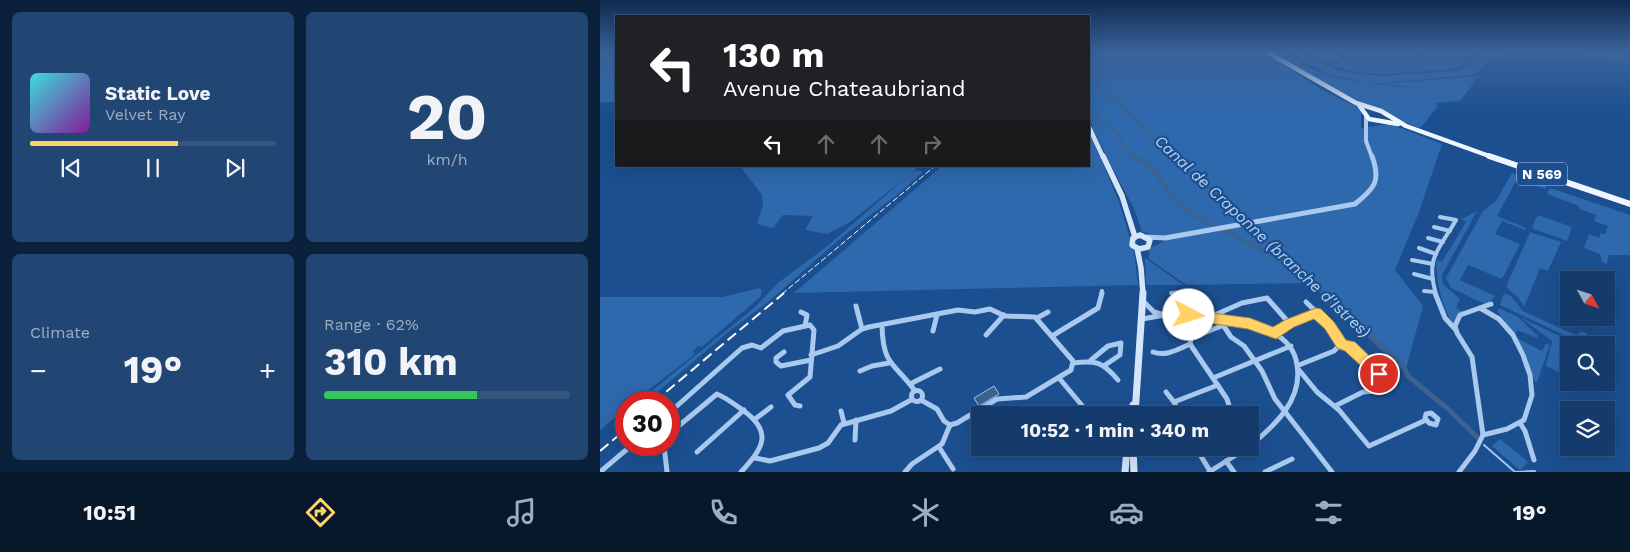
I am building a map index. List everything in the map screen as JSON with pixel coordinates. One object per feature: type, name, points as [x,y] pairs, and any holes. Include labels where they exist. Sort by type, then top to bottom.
[{"type":"main road","points":[[1300,73],[1356,103],[1381,111],[1386,118],[1376,121],[1356,103]]},
{"type":"main road","points":[[1366,114],[1374,109]]},
{"type":"main road","name":"N 569","points":[[1386,118],[1446,141],[1630,204]]},
{"type":"main road","points":[[1090,129],[1122,196],[1135,237]]},
{"type":"main road","points":[[1132,226],[1150,240],[1140,260]]},
{"type":"main road","points":[[1135,406],[1143,288],[1137,248],[1131,242],[1135,237],[1146,236]]},
{"type":"main road","points":[[1137,248],[1148,246]]},
{"type":"main road","points":[[1133,406],[1135,398]]},
{"type":"main road","points":[[1125,472],[1126,456]]},
{"type":"main road","points":[[1134,456],[1134,472]]},
{"type":"street","points":[[1146,236],[1165,238],[1218,230],[1355,204],[1367,196],[1376,182],[1378,168],[1367,144],[1365,134],[1366,114]]},
{"type":"street","points":[[1366,127],[1376,121]]},
{"type":"street","points":[[1440,217],[1456,220],[1436,254],[1433,264],[1435,292],[1445,318],[1456,330],[1472,357],[1483,435],[1475,452],[1459,472]]},
{"type":"street","points":[[1434,227],[1450,231]]},
{"type":"street","points":[[1148,246],[1165,238]]},
{"type":"street","points":[[1428,238],[1443,242]]},
{"type":"street","points":[[1419,248],[1436,254]]},
{"type":"street","points":[[1412,260],[1433,264]]},
{"type":"street","points":[[1414,274],[1434,278]]},
{"type":"street","points":[[1052,336],[1098,308],[1102,291]]},
{"type":"street","points":[[1424,291],[1435,292]]},
{"type":"street","points":[[1171,293],[1182,292],[1197,316]]},
{"type":"street","points":[[1210,317],[1242,303],[1267,298],[1290,324]]},
{"type":"street","points":[[1143,302],[1154,312],[1165,315]]},
{"type":"street","points":[[1306,302],[1330,325],[1342,344],[1350,346],[1388,384],[1374,391],[1363,392],[1335,406]]},
{"type":"street","points":[[1456,330],[1457,319],[1460,316],[1491,304]]},
{"type":"street","points":[[856,306],[862,329]]},
{"type":"street","points":[[1480,308],[1499,319],[1513,335],[1530,375],[1532,395],[1524,420],[1507,430],[1483,435]]},
{"type":"street","points":[[784,352],[776,358],[776,362],[781,366],[811,358],[838,346],[862,329],[958,310],[975,312],[990,309],[1015,318],[1030,316],[1036,318],[1073,363]]},
{"type":"street","points":[[801,312],[807,315],[805,326]]},
{"type":"street","points":[[1036,318],[1048,312]]},
{"type":"street","points":[[1142,316],[1154,312]]},
{"type":"street","points":[[1276,334],[1280,329],[1316,313]]},
{"type":"street","points":[[933,331],[937,315]]},
{"type":"street","points":[[986,335],[1004,315]]},
{"type":"street","points":[[1142,316],[1165,315],[1222,318],[1250,324],[1276,334],[1292,346],[1296,353],[1299,368],[1296,392],[1285,412],[1259,436]]},
{"type":"street","points":[[1222,318],[1231,337],[1244,346],[1266,378],[1270,393],[1332,472]]},
{"type":"street","points":[[680,403],[745,346],[752,345],[761,348],[783,331],[810,325],[814,330],[810,379],[788,395],[795,405],[800,406]]},
{"type":"street","points":[[1224,325],[1191,338],[1189,342],[1227,399],[1229,406]]},
{"type":"street","points":[[882,326],[882,347],[889,363],[910,384],[915,392]]},
{"type":"street","points":[[1073,363],[1091,360],[1107,347],[1116,342],[1121,343],[1120,355],[1105,366]]},
{"type":"street","points":[[1153,352],[1156,354],[1163,353],[1190,344]]},
{"type":"street","points":[[1299,368],[1334,351],[1342,344]]},
{"type":"street","points":[[1213,378],[1292,346]]},
{"type":"street","points":[[1091,360],[1105,366],[1118,380]]},
{"type":"street","points":[[860,371],[889,363]]},
{"type":"street","points":[[911,400],[916,402],[921,400],[937,409],[944,421],[950,425],[957,423],[1002,397],[1022,399],[1071,370],[1073,363]]},
{"type":"street","points":[[1299,368],[1317,392],[1335,406],[1369,446],[1426,420]]},
{"type":"street","points":[[910,384],[940,369]]},
{"type":"street","points":[[1059,378],[1082,406]]},
{"type":"street","points":[[1174,402],[1218,385]]},
{"type":"street","points":[[915,392],[923,393],[921,400]]},
{"type":"street","points":[[755,458],[770,461],[819,448],[828,442],[838,427],[844,423],[891,412],[911,400],[915,392]]},
{"type":"street","points":[[1166,392],[1176,406]]},
{"type":"street","points":[[680,425],[717,394],[744,410],[755,419],[764,439],[755,458],[741,472]]},
{"type":"street","points":[[755,419],[771,407]]},
{"type":"street","points":[[697,452],[744,410]]},
{"type":"street","points":[[841,411],[844,423]]},
{"type":"street","points":[[856,420],[856,440]]},
{"type":"street","points":[[1520,422],[1525,431],[1534,460]]},
{"type":"street","points":[[905,472],[912,464],[939,447],[944,441],[950,425]]},
{"type":"street","points":[[939,447],[953,470]]},
{"type":"street","points":[[600,472],[619,456]]},
{"type":"street","points":[[665,456],[667,472]]},
{"type":"street","points":[[1200,456],[1209,472],[1233,456]]},
{"type":"street","points":[[1265,472],[1292,459]]},
{"type":"street","points":[[1226,461],[1234,472]]},
{"type":"shaded area","points":[[600,73],[615,73],[615,102],[600,102]]},
{"type":"shaded area","points":[[1090,73],[1296,73],[1320,89],[1361,109],[1361,128],[1390,124],[1442,144],[1419,212],[1395,270],[1423,306],[1405,372],[1310,283],[1186,285],[1149,259],[1149,249],[1170,238],[1142,232],[1135,211],[1094,132],[1090,118]]},
{"type":"shaded area","points":[[1307,73],[1321,73],[1358,82],[1420,88],[1379,84],[1479,76],[1460,101],[1435,103],[1438,106],[1419,128],[1356,101]]},
{"type":"shaded area","points":[[1326,73],[1357,73],[1381,76],[1427,73],[1476,73],[1369,84]]},
{"type":"shaded area","points":[[1090,133],[1119,202],[1134,252],[1138,285],[794,293],[941,167],[1090,167]]},
{"type":"shaded area","points":[[741,167],[918,167],[912,173],[918,170],[923,172],[841,238],[768,302],[727,333],[659,391],[652,391],[754,308],[778,283],[830,244],[904,179],[850,222],[827,234],[805,230],[813,216],[783,215],[773,228],[757,224],[763,204],[762,195]]},
{"type":"shaded area","points":[[1512,173],[1547,186],[1545,189],[1517,179],[1497,216],[1526,228],[1525,230],[1502,221],[1495,234],[1520,244],[1502,279],[1468,265],[1460,280],[1495,296],[1489,303],[1485,304],[1451,288],[1446,278],[1483,211],[1496,201]]},
{"type":"shaded area","points":[[1550,188],[1630,215],[1630,255],[1609,255],[1607,264],[1602,262],[1600,254],[1584,248],[1589,234],[1599,238],[1601,233],[1605,234],[1608,226],[1594,221],[1596,215],[1579,209],[1579,206],[1547,194]]},
{"type":"shaded area","points":[[1477,211],[1442,275],[1443,284],[1460,299],[1456,308],[1464,312],[1457,317],[1454,325],[1440,294],[1436,260],[1442,262],[1466,222],[1462,219]]},
{"type":"shaded area","points":[[1538,215],[1572,227],[1567,241],[1534,229],[1532,227]]},
{"type":"shaded area","points":[[1530,232],[1561,242],[1548,271],[1540,268],[1524,307],[1518,297],[1506,287]]},
{"type":"shaded area","points":[[1145,258],[1183,285],[1146,285]]},
{"type":"shaded area","points":[[760,288],[762,291],[760,297],[702,347],[699,346],[692,351],[695,354],[647,391],[615,391],[615,417],[600,430],[600,297],[723,297]]},
{"type":"shaded area","points":[[1504,293],[1511,296],[1523,311],[1571,333],[1577,335],[1581,332],[1587,333],[1586,336],[1566,336],[1500,305]]},
{"type":"shaded area","points":[[1499,308],[1518,317],[1538,336],[1537,338],[1517,330],[1515,335],[1497,311]]},
{"type":"shaded area","points":[[1520,317],[1560,336],[1560,373],[1546,366],[1552,341]]},
{"type":"shaded area","points":[[1517,338],[1542,351],[1546,343],[1550,345],[1537,382],[1535,382]]},
{"type":"shaded area","points":[[994,386],[999,394],[979,406],[974,398]]},
{"type":"shaded area","points":[[1500,439],[1528,462],[1520,470],[1492,446]]},
{"type":"waterway","name":"Canal de Craponne (branche d'Istres)","points":[[1090,77],[1176,157]]},
{"type":"waterway","points":[[1090,114],[1116,132],[1134,156]]},
{"type":"waterway","points":[[1134,156],[1150,167],[1176,199],[1197,218],[1233,234],[1291,266]]},
{"type":"waterway","name":"Canal de Craponne (branche d'Istres)","points":[[1175,156],[1324,294]]},
{"type":"waterway","name":"Canal de Craponne (branche d'Istres)","points":[[1323,293],[1403,365],[1408,376],[1448,409],[1478,438]]},
{"type":"waterway","name":"Canal de Craponne (branche d'Istres)","points":[[1484,445],[1515,472],[1535,471]]},
{"type":"railway","points":[[782,294],[934,167]]},
{"type":"railway","points":[[667,391],[784,293]]},
{"type":"railway","points":[[600,451],[615,438]]},
{"type":"route","points":[[1189,315],[1250,324],[1276,334],[1280,329],[1316,313],[1330,325],[1335,336],[1342,344],[1350,346],[1379,374]]}]
